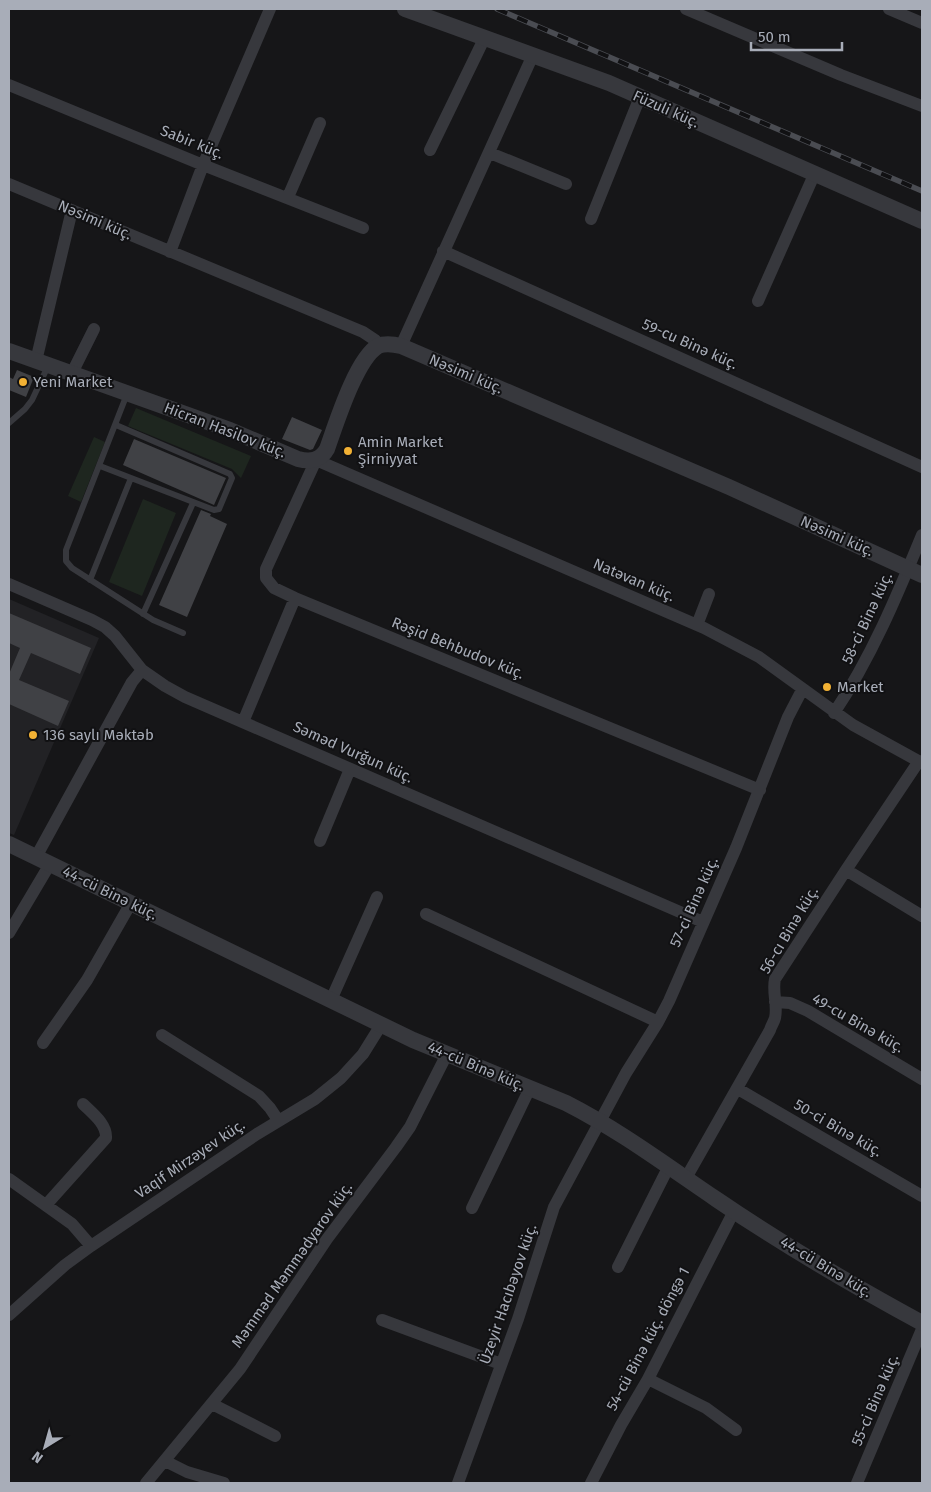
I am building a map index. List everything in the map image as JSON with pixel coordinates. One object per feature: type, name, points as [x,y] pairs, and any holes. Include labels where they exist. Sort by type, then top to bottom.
[{"type":"street","points":[[170,252],[204,165],[270,9]]},
{"type":"street","name":"Füzuli küç.","points":[[405,9],[533,55],[640,97],[922,221]]},
{"type":"street","points":[[686,9],[840,75],[922,106]]},
{"type":"street","points":[[889,9],[922,23]]},
{"type":"street","points":[[430,150],[484,38]]},
{"type":"street","points":[[401,346],[533,55]]},
{"type":"street","name":"Sabir küç.","points":[[9,85],[363,228]]},
{"type":"street","points":[[591,219],[640,97]]},
{"type":"street","points":[[288,197],[320,123]]},
{"type":"street","points":[[490,153],[566,184]]},
{"type":"street","points":[[758,301],[814,174]]},
{"type":"street","name":"Nəsimi küç.","points":[[9,184],[363,332],[380,345],[392,344],[401,346],[738,491],[915,572]]},
{"type":"street","points":[[42,363],[72,210]]},
{"type":"street","name":"59-cu Binə küç.","points":[[444,251],[922,467]]},
{"type":"street","points":[[72,373],[94,329]]},
{"type":"street","points":[[316,460],[321,458],[327,449],[360,367],[373,350],[380,345]]},
{"type":"street","name":"Hicran Hasilov küç.","points":[[9,351],[239,433],[298,459],[304,461],[316,460]]},
{"type":"street","name":"Rəşid Behbudov küç.","points":[[316,460],[266,569],[266,578],[274,588],[760,790]]},
{"type":"street","name":"Natəvan küç.","points":[[316,460],[697,625],[759,658],[834,713],[921,762]]},
{"type":"street","name":"58-ci Binə küç.","points":[[834,713],[852,686],[915,572],[922,535]]},
{"type":"street","name":"Səməd Vurğun küç.","points":[[9,584],[92,620],[105,628],[115,636],[142,670],[185,697],[703,922]]},
{"type":"street","points":[[697,625],[709,594]]},
{"type":"street","points":[[243,722],[295,598]]},
{"type":"street","points":[[9,933],[43,860],[132,682],[142,670]]},
{"type":"street","name":"57-ci Binə küç.","points":[[600,1121],[669,1000],[760,790],[788,717],[802,690]]},
{"type":"street","name":"56-cı Binə küç.","points":[[686,1178],[770,1030],[775,1018],[773,988],[775,979],[846,870],[921,762]]},
{"type":"street","points":[[320,841],[350,769]]},
{"type":"street","name":"44-cü Binə küç.","points":[[9,844],[381,1025],[566,1103],[600,1121],[734,1211],[846,1280],[922,1323]]},
{"type":"street","points":[[846,870],[922,916]]},
{"type":"street","points":[[331,1000],[377,897]]},
{"type":"street","points":[[43,1043],[87,980],[131,903]]},
{"type":"street","points":[[426,914],[658,1022]]},
{"type":"street","name":"49-cu Binə küç.","points":[[775,1002],[790,1004],[808,1011],[922,1079]]},
{"type":"street","name":"Vaqif Mirzəyev küç.","points":[[9,1316],[65,1265],[90,1246],[278,1120],[315,1099],[341,1078],[363,1054],[381,1025]]},
{"type":"street","points":[[162,1035],[259,1096],[278,1120]]},
{"type":"street","name":"Məmməd Məmmədyarov küç.","points":[[146,1483],[212,1404],[252,1351],[327,1239],[396,1147],[410,1127],[448,1054]]},
{"type":"street","points":[[472,1208],[530,1088]]},
{"type":"street","name":"50-ci Binə küç.","points":[[738,1089],[922,1196]]},
{"type":"street","points":[[46,1205],[106,1138],[107,1131],[103,1125],[83,1104]]},
{"type":"street","name":"Üzeyir Hacıbəyov küç.","points":[[458,1483],[502,1364],[554,1207],[600,1121]]},
{"type":"street","points":[[618,1268],[669,1166]]},
{"type":"street","points":[[9,1179],[72,1224],[90,1246]]},
{"type":"street","name":"54-cü Binə küç. döngə 1","points":[[591,1483],[620,1425],[648,1378],[734,1211]]},
{"type":"street","points":[[382,1320],[502,1364]]},
{"type":"street","name":"55-ci Binə küç.","points":[[857,1483],[922,1329]]},
{"type":"street","points":[[648,1378],[706,1408],[736,1430]]},
{"type":"street","points":[[212,1404],[275,1436]]},
{"type":"street","points":[[165,1461],[186,1472],[224,1483]]},
{"type":"lane","points":[[9,422],[25,410],[32,400],[42,363]]},
{"type":"lane","points":[[127,393],[66,550],[66,560],[72,568],[143,614],[183,633]]},
{"type":"lane","points":[[100,466],[214,510],[219,509],[232,478],[230,474],[116,425]]},
{"type":"lane","points":[[90,580],[131,478]]},
{"type":"lane","points":[[143,614],[193,503]]},
{"type":"shaded area","points":[[136,408],[251,456],[241,478],[232,469],[128,426]]},
{"type":"shaded area","points":[[94,437],[105,442],[81,502],[68,496]]},
{"type":"shaded area","points":[[143,499],[176,513],[142,596],[109,582]]},
{"type":"shaded area","name":"136 saylı Məktəb","points":[[9,599],[99,638],[14,835],[9,833]]},
{"type":"building","points":[[17,370],[34,377],[26,397],[9,390],[9,377],[13,379]]},
{"type":"building","points":[[292,417],[322,430],[313,449],[310,450],[282,439]]},
{"type":"building","points":[[134,439],[226,478],[214,505],[123,465]]},
{"type":"building","points":[[201,510],[227,524],[187,617],[159,605]]},
{"type":"building","points":[[9,613],[91,648],[80,674],[31,653],[19,680],[69,701],[58,726],[9,704],[9,674],[20,648],[9,643]]},
{"type":"railway","points":[[497,9],[922,191]]},
{"type":"place","name":"Yeni Market","points":[[23,382]]},
{"type":"place","name":"Amin Market Şirniyyat","points":[[348,451]]},
{"type":"place","name":"Market","points":[[827,687]]},
{"type":"place","name":"136 saylı Məktəb","points":[[33,735]]}]
